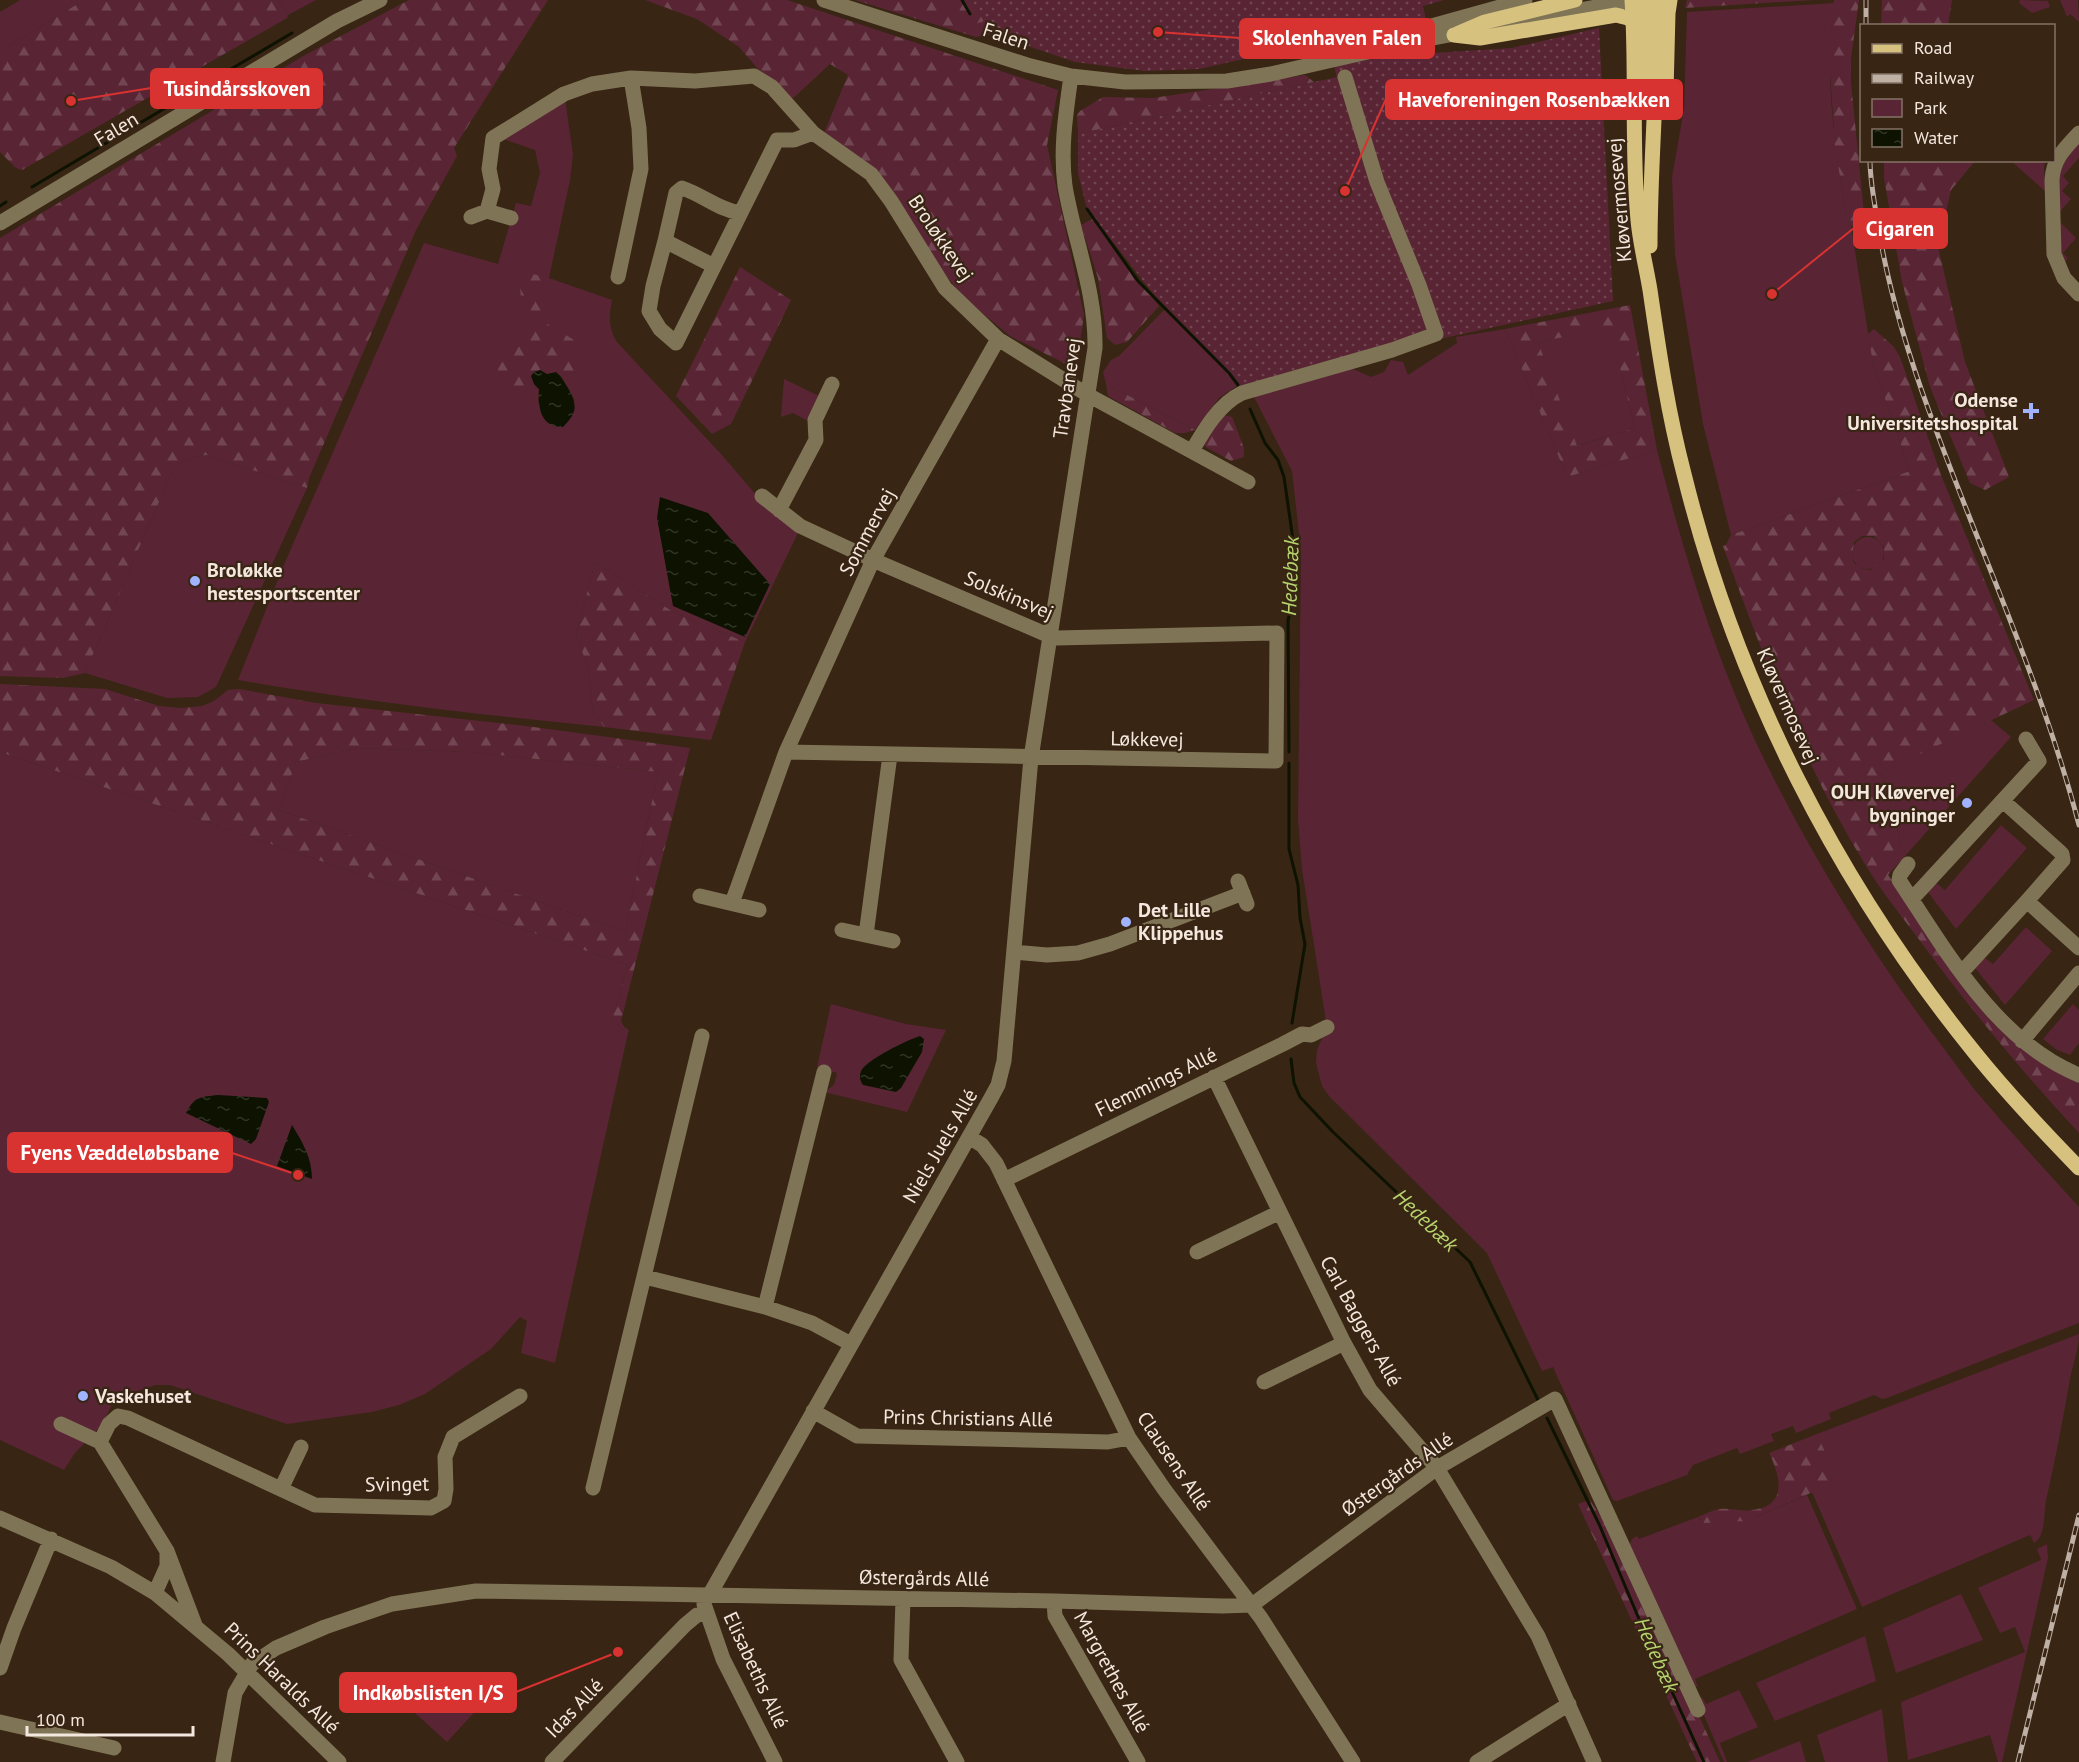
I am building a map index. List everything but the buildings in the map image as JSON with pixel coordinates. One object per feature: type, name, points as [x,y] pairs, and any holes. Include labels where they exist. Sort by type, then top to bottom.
[{"type":"main road","points":[[1454,35],[1485,22],[1575,0]]},
{"type":"main road","name":"Kløvermosevej","points":[[1632,0],[1638,222],[1658,353],[1690,495],[1705,550],[1744,662],[1777,737],[1812,807],[1854,882],[1916,975],[1983,1063],[2079,1168]]},
{"type":"main road","points":[[1643,0],[1646,150],[1651,174]]},
{"type":"main road","name":"Kløvermosevej","points":[[1649,288],[1651,174],[1657,78],[1657,0]]},
{"type":"main road","points":[[1651,174],[1662,139],[1670,0]]},
{"type":"main road","points":[[1454,35],[1480,38],[1616,15],[1633,22]]},
{"type":"street","name":"Falen","points":[[0,223],[338,21],[380,0]]},
{"type":"street","name":"Falen","points":[[824,0],[1027,65],[1071,76],[1125,82],[1227,81],[1271,74],[1407,43],[1632,0]]},
{"type":"street","name":"Falen","points":[[1181,82],[1270,67],[1405,34],[1525,0]]},
{"type":"street","name":"Broløkkevej","points":[[487,211],[493,189],[489,169],[493,138],[564,94],[592,84],[631,78],[695,81],[754,76],[772,87],[813,133],[871,174],[891,201],[945,288],[998,339],[1089,395],[1248,482]]},
{"type":"street","name":"Travbanevej","points":[[1050,636],[1089,395],[1096,323],[1065,185],[1063,132],[1071,76]]},
{"type":"street","points":[[1192,451],[1222,408],[1233,397],[1392,350],[1436,334],[1419,285],[1377,182],[1345,77]]},
{"type":"street","points":[[618,277],[641,169],[639,128],[631,78]]},
{"type":"street","points":[[740,213],[724,210],[682,188],[676,193],[649,311],[660,329],[676,344],[777,140],[794,140],[813,133]]},
{"type":"street","points":[[2079,134],[2059,156],[2053,168],[2052,180],[2054,254],[2064,278],[2079,294]]},
{"type":"street","points":[[471,217],[487,211],[510,218]]},
{"type":"street","points":[[665,241],[714,266]]},
{"type":"street","name":"Sommervej","points":[[786,752],[873,560],[998,339]]},
{"type":"street","points":[[780,510],[816,440],[815,420],[832,384]]},
{"type":"street","name":"Solskinsvej","points":[[762,496],[800,526],[873,560],[1057,638],[1277,633]]},
{"type":"street","name":"Løkkevej","points":[[786,752],[1276,761],[1277,633]]},
{"type":"street","name":"Niels Juels Allé","points":[[706,1595],[999,1085],[1014,952],[1031,758],[1050,636]]},
{"type":"street","points":[[1912,899],[2039,761],[2026,739]]},
{"type":"street","points":[[732,903],[786,752]]},
{"type":"street","points":[[866,935],[890,755]]},
{"type":"street","points":[[1962,972],[2027,901],[2063,857],[2002,801]]},
{"type":"street","points":[[1908,864],[1898,878],[1962,972],[2003,1023],[2043,1057],[2079,1075]]},
{"type":"street","points":[[1014,952],[1047,955],[1078,953],[1110,944],[1243,893]]},
{"type":"street","points":[[700,896],[759,910]]},
{"type":"street","points":[[2027,901],[2079,948]]},
{"type":"street","points":[[842,930],[892,941]]},
{"type":"street","points":[[2022,1041],[2079,973]]},
{"type":"street","name":"Flemmings Allé","points":[[1004,1180],[1302,1034],[1311,1035],[1327,1027]]},
{"type":"street","points":[[593,1488],[702,1036]]},
{"type":"street","points":[[765,1307],[824,1072]]},
{"type":"street","name":"Carl Baggers Allé","points":[[1214,1077],[1344,1343],[1370,1390],[1437,1468],[1538,1636],[1594,1762]]},
{"type":"street","name":"Clausens Allé","points":[[981,1116],[996,1163],[1129,1438],[1164,1489],[1252,1605],[1353,1762]]},
{"type":"street","name":"Clausens Allé","points":[[969,1137],[982,1145],[996,1163]]},
{"type":"street","points":[[1197,1252],[1280,1212]]},
{"type":"street","points":[[645,1277],[765,1307],[812,1323],[851,1344]]},
{"type":"street","points":[[1264,1382],[1344,1343]]},
{"type":"street","name":"Svinget","points":[[100,1442],[110,1424],[118,1416],[128,1418],[315,1505],[431,1508],[444,1501],[446,1457],[453,1437],[520,1395]]},
{"type":"street","name":"Østergårds Allé","points":[[247,1673],[252,1664],[276,1648],[325,1627],[392,1604],[476,1591],[1252,1605],[1437,1468],[1555,1399],[1698,1710]]},
{"type":"street","name":"Prins Christians Allé","points":[[813,1411],[857,1436],[1108,1442],[1129,1438]]},
{"type":"street","points":[[61,1424],[100,1442]]},
{"type":"street","name":"Prins Haralds Allé","points":[[100,1442],[167,1551],[195,1624]]},
{"type":"street","points":[[281,1489],[301,1447]]},
{"type":"street","name":"Prins Haralds Allé","points":[[0,1518],[111,1567],[155,1593],[195,1624],[339,1762]]},
{"type":"street","points":[[0,1668],[51,1539]]},
{"type":"street","points":[[155,1593],[167,1566],[167,1551]]},
{"type":"street","name":"Elisabeths Allé","points":[[706,1595],[706,1613],[723,1659],[774,1761]]},
{"type":"street","points":[[903,1599],[901,1660],[957,1762]]},
{"type":"street","name":"Margrethes Allé","points":[[1054,1601],[1055,1616],[1138,1762]]},
{"type":"street","name":"Idas Allé","points":[[552,1762],[685,1624],[697,1615],[706,1613]]},
{"type":"street","points":[[223,1762],[236,1693],[247,1673]]},
{"type":"street","points":[[1477,1762],[1569,1704]]},
{"type":"street","points":[[0,1722],[114,1748]]},
{"type":"green space","points":[[20,0],[84,0],[0,51],[0,12]]},
{"type":"green space","points":[[84,0],[278,0],[288,15],[287,18],[22,170],[16,168],[0,152],[0,51]]},
{"type":"green space","points":[[278,0],[316,0],[288,15]]},
{"type":"green space","points":[[409,0],[548,0],[454,148],[457,156],[416,230],[309,478],[307,488],[207,455],[184,461],[172,472],[85,673],[63,678],[0,676],[0,238],[305,55]]},
{"type":"green space","points":[[645,0],[787,0],[1058,90],[1047,145],[1084,315],[1077,363],[1070,366],[1010,336],[965,299],[934,261],[896,195],[874,168],[824,133],[848,75],[830,64],[791,100],[773,79],[758,69],[739,47],[697,19]]},
{"type":"green space","points":[[855,0],[972,0],[992,34],[976,37]]},
{"type":"green space","points":[[972,0],[1444,0],[1423,6],[1433,53],[1512,48],[1599,28],[1613,301],[1444,338],[1249,397],[1165,309],[1087,209],[1078,173],[1078,134],[1337,77],[1327,40],[1199,69],[1145,71],[1075,62],[978,29],[975,24],[984,21]]},
{"type":"green space","points":[[1687,0],[1814,0],[1685,8]]},
{"type":"green space","points":[[1834,0],[1859,0],[1851,58],[1851,83],[1866,233],[1851,226],[1846,215],[1835,146],[1829,57]]},
{"type":"green space","points":[[1882,0],[1952,0],[1948,24],[1881,24]]},
{"type":"green space","points":[[2020,0],[2048,1],[2050,7],[2032,13],[2019,3]]},
{"type":"green space","points":[[2060,0],[2078,0],[2079,22],[2070,14],[2067,17]]},
{"type":"green space","points":[[1835,3],[1830,83],[1846,215],[1851,226],[1873,364],[1910,471],[1731,535],[1703,424],[1675,254],[1672,177],[1684,109],[1687,12]]},
{"type":"green space","points":[[1305,75],[1314,82],[1078,134],[1077,115],[1103,97],[1153,98]]},
{"type":"green space","points":[[565,99],[573,154],[570,180],[549,278],[612,300],[610,320],[616,341],[721,454],[763,503],[798,533],[745,642],[675,613],[595,562],[576,636],[588,667],[593,710],[604,727],[421,707],[238,680],[283,567],[424,243],[498,264],[516,203],[531,206],[540,173],[535,150],[500,138]],"holes":[[[521,300],[541,320],[576,372],[561,376],[575,401],[538,403],[539,389],[529,384],[530,338]]]},
{"type":"green space","points":[[2079,140],[2079,158],[2063,176],[2069,183],[2062,191],[2071,199],[2058,214],[2056,175]]},
{"type":"green space","points":[[1884,162],[1974,162],[1951,190],[1938,247],[1965,362],[2009,477],[1985,490],[1970,483],[1930,387],[1902,282],[1884,178]]},
{"type":"green space","points":[[2012,162],[2045,162],[2045,191]]},
{"type":"green space","points":[[1092,219],[1159,306],[1127,342],[1115,345],[1107,338],[1098,278],[1081,225]]},
{"type":"green space","points":[[2059,223],[2076,238],[2063,253],[2068,258],[2062,266]]},
{"type":"green space","points":[[740,267],[791,300],[731,424],[712,434],[676,396]]},
{"type":"green space","points":[[519,270],[548,278],[541,320],[574,340],[576,372],[561,376],[556,373],[547,375],[540,370],[534,384],[539,389],[529,384],[508,390],[496,366],[529,338],[521,300]]},
{"type":"green space","points":[[1630,305],[1657,450],[1567,477],[1505,329]],"holes":[[[1610,328],[1635,428],[1577,446],[1538,342]]]},
{"type":"green space","points":[[1165,309],[1238,385],[1219,398],[1195,430],[1106,384],[1103,372],[1111,360],[1119,356]]},
{"type":"green space","points":[[1610,327],[1635,428],[1576,446],[1538,342]]},
{"type":"green space","points":[[1505,329],[1567,477],[1657,450],[1691,570],[1718,650],[1749,727],[1804,835],[1865,937],[1933,1034],[1974,1089],[2079,1207],[2079,1323],[1887,1398],[1882,1399],[1874,1395],[1829,1413],[1831,1419],[1796,1433],[1793,1426],[1771,1434],[1774,1441],[1740,1454],[1737,1448],[1693,1465],[1687,1475],[1617,1501],[1613,1500],[1553,1367],[1542,1371],[1487,1253],[1329,1096],[1322,1086],[1316,1063],[1317,1050],[1326,1021],[1302,869],[1298,819],[1301,551],[1292,471],[1254,397],[1351,368],[1371,377],[1384,372],[1391,360],[1403,362],[1408,375],[1457,343],[1456,337]]},
{"type":"green space","points":[[1874,329],[1894,347],[1900,357],[1941,475],[2034,700],[1882,772],[1906,855],[1888,875],[1966,984],[2079,1079],[2079,1133],[2018,1065],[1960,994],[1882,891],[1830,803],[1809,761],[1772,676],[1723,546],[1726,545],[1731,535],[1910,471],[1873,364],[1868,334]],"holes":[[[1862,536],[1874,536],[1884,547],[1884,559],[1871,570],[1864,569],[1854,563],[1852,555],[1854,542]]]},
{"type":"green space","points":[[784,379],[821,397],[810,422],[793,413],[781,417]]},
{"type":"green space","points":[[1106,384],[1195,430],[1175,433],[1108,396]]},
{"type":"green space","points":[[1224,415],[1232,417],[1244,448],[1244,457],[1231,461],[1204,446],[1208,436]]},
{"type":"green space","name":"Broløkke hestesportscenter","points":[[207,455],[307,488],[216,687],[198,697],[167,698],[85,673],[172,472],[188,459]]},
{"type":"green space","points":[[1868,537],[1880,541],[1884,553],[1880,565],[1868,569],[1856,565],[1852,553],[1856,541]]},
{"type":"green space","points":[[595,562],[675,613],[745,642],[711,740],[604,727],[593,710],[588,667],[576,636]]},
{"type":"green space","points":[[0,684],[105,689],[159,706],[181,708],[202,706],[214,701],[228,690],[239,689],[316,703],[526,726],[690,748],[621,1021],[629,1030],[628,1033],[612,1020],[628,965],[0,752]],"holes":[[[357,748],[471,752],[658,772],[625,932],[279,810],[296,762]]]},
{"type":"green space","points":[[1991,720],[2011,737],[1906,855],[1882,772]]},
{"type":"green space","points":[[357,748],[471,752],[658,772],[625,932],[279,810],[296,762]]},
{"type":"green space","points":[[0,752],[628,965],[612,1020],[628,1033],[555,1363],[521,1353],[527,1321],[520,1317],[491,1349],[425,1394],[399,1405],[372,1412],[287,1424],[170,1385],[156,1385],[115,1398],[102,1425],[75,1453],[64,1470],[0,1440]]},
{"type":"green space","points":[[2001,825],[2027,848],[1956,929],[1927,891],[1935,882],[1945,890]]},
{"type":"green space","points":[[2026,927],[2052,951],[2005,1005],[1975,968],[1985,958],[1993,964]]},
{"type":"green space","points":[[831,1004],[906,1024],[946,1030],[907,1112],[824,1092],[834,1085],[837,1073],[817,1067]]},
{"type":"green space","points":[[2073,1004],[2079,1010],[2079,1043],[2070,1055],[2057,1050],[2043,1039]]},
{"type":"green space","points":[[2079,1334],[2046,1501],[2043,1528],[2038,1540],[2034,1543],[2030,1535],[1862,1607],[1812,1492],[1837,1481],[1817,1434]]},
{"type":"green space","points":[[1817,1434],[1838,1481],[1747,1521],[1704,1523],[1698,1517],[1717,1510],[1748,1510],[1764,1507],[1772,1502],[1777,1496],[1778,1480],[1769,1453]]},
{"type":"green space","points":[[1807,1495],[1857,1609],[1695,1679],[1698,1687],[1695,1686],[1629,1546],[1632,1539],[1637,1536],[1639,1539],[1698,1517],[1700,1520],[1747,1521]]},
{"type":"green space","points":[[1590,1500],[1627,1558],[1720,1762],[1697,1762],[1578,1504]]},
{"type":"green space","points":[[2047,1544],[2048,1558],[2002,1762],[1998,1762],[1990,1735],[1908,1760],[1901,1702],[2025,1652],[2015,1627],[2000,1633],[1978,1588],[2041,1560],[2037,1549]]},
{"type":"green space","points":[[1961,1594],[1983,1640],[1896,1673],[1883,1628]]},
{"type":"green space","points":[[1865,1636],[1876,1681],[1775,1721],[1756,1683]]},
{"type":"green space","points":[[506,1678],[447,1742],[395,1695],[450,1682]]},
{"type":"green space","points":[[1739,1690],[1758,1727],[1720,1743],[1727,1762],[1724,1762],[1697,1699],[1702,1697],[1706,1704]]},
{"type":"green space","points":[[1882,1709],[1888,1762],[1825,1762],[1817,1735]]},
{"type":"green space","points":[[1800,1741],[1806,1762],[1747,1762]]},
{"type":"water","points":[[540,370],[547,374],[556,372],[571,394],[575,409],[563,427],[549,424],[542,415],[539,389],[531,376]]},
{"type":"water","points":[[660,497],[708,513],[770,584],[745,637],[673,606],[657,518]]},
{"type":"water","points":[[920,1036],[924,1039],[922,1052],[901,1088],[896,1092],[863,1085],[861,1071],[870,1061]]},
{"type":"water","points":[[218,1095],[267,1098],[269,1102],[256,1139],[251,1144],[186,1113],[192,1103],[199,1098]]},
{"type":"water","points":[[292,1125],[309,1157],[312,1179],[277,1166]]},
{"type":"waterway","name":"Hedebæk","points":[[962,0],[970,14]]},
{"type":"waterway","points":[[32,187],[292,33]]},
{"type":"waterway","points":[[0,206],[6,202]]},
{"type":"waterway","name":"Hedebæk","points":[[1087,209],[1138,281],[1229,373],[1238,385]]},
{"type":"waterway","name":"Hedebæk","points":[[1250,409],[1265,443],[1278,460],[1284,477],[1293,540],[1293,596],[1288,621],[1289,752]]},
{"type":"waterway","name":"Hedebæk","points":[[1289,763],[1289,849],[1298,885],[1300,918],[1305,944],[1292,1023]]},
{"type":"waterway","name":"Hedebæk","points":[[1291,1059],[1294,1083],[1300,1097],[1333,1132],[1470,1262],[1538,1400]]},
{"type":"waterway","name":"Hedebæk","points":[[1547,1418],[1599,1524],[1704,1762]]},
{"type":"railway","points":[[1866,0],[1866,24]]},
{"type":"railway","points":[[1870,162],[1872,190],[1881,244],[1905,340],[1948,463],[2047,720],[2079,825]]},
{"type":"railway","points":[[2018,1762],[2079,1515]]},
{"type":"place","name":"Skolenhaven Falen","points":[[1158,32]]},
{"type":"place","name":"Tusindårsskoven","points":[[71,101]]},
{"type":"place","name":"Haveforeningen Rosenbækken","points":[[1345,191]]},
{"type":"place","name":"Cigaren","points":[[1772,294]]},
{"type":"place","name":"Odense Universitetshospital","points":[[2031,411]]},
{"type":"place","name":"Broløkke hestesportscenter","points":[[195,581]]},
{"type":"place","name":"OUH Kløvervej bygninger","points":[[1967,803]]},
{"type":"place","name":"Det Lille Klippehus","points":[[1126,922]]},
{"type":"place","name":"Fyens Væddeløbsbane","points":[[298,1175]]},
{"type":"place","name":"Vaskehuset","points":[[83,1396]]},
{"type":"place","name":"Indkøbslisten I/S","points":[[618,1652]]}]
